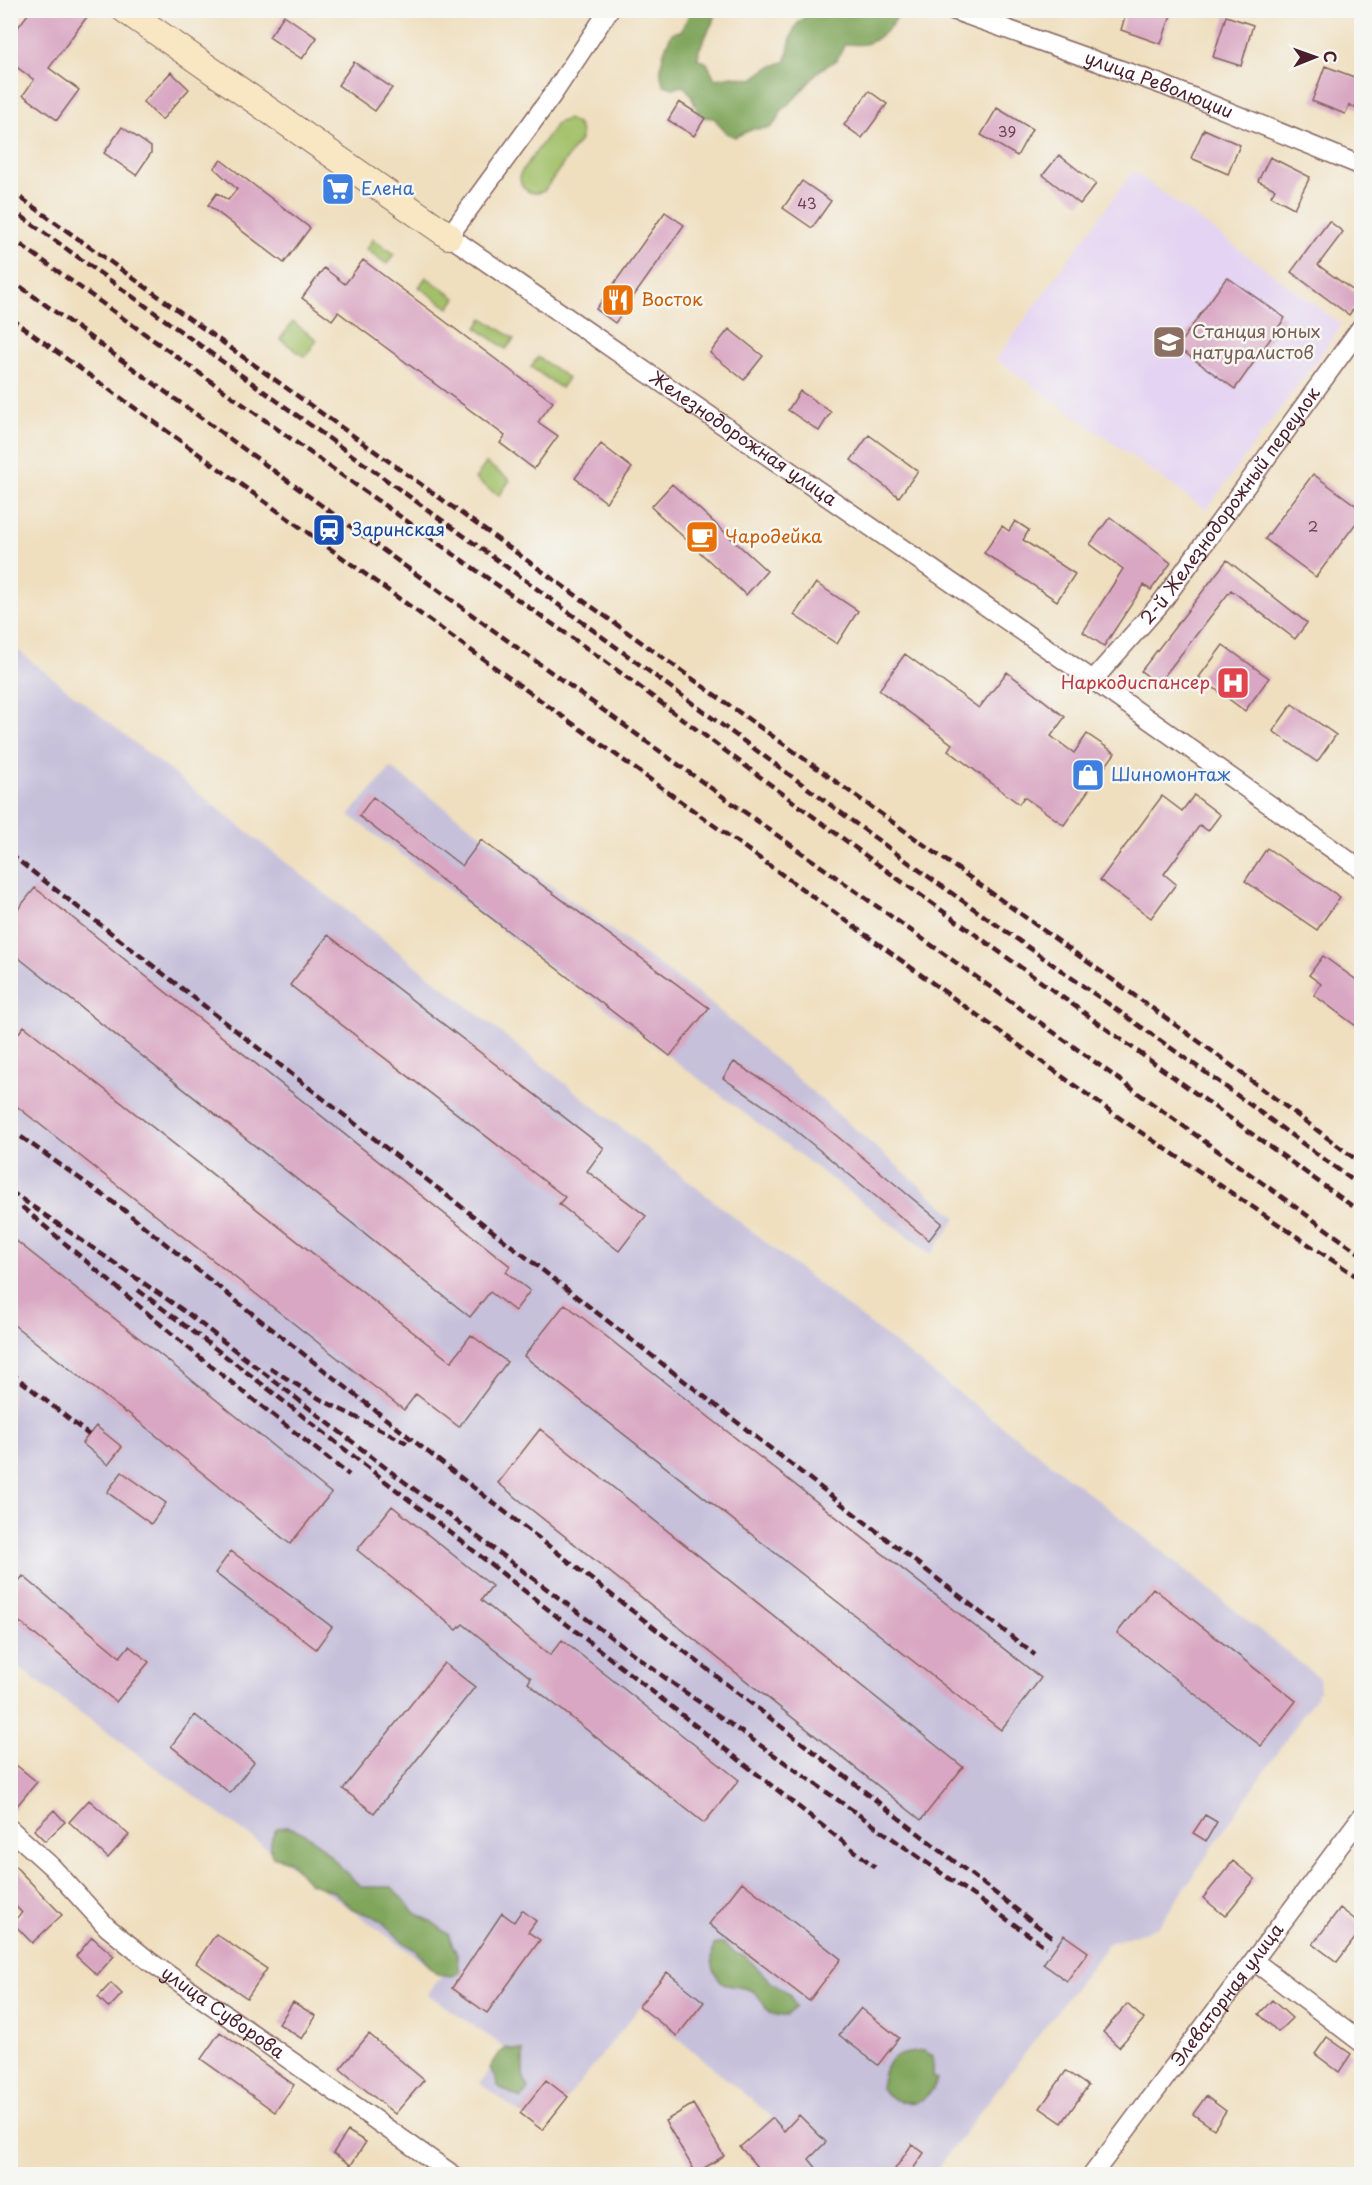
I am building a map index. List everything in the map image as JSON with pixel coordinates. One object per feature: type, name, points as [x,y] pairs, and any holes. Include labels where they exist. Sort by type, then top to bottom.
[{"type":"street","name":"Железнодорожная улица","points":[[125,10],[1093,680],[1362,870]]},
{"type":"street","points":[[449,236],[553,94],[609,10]]},
{"type":"street","name":"улица Революции","points":[[953,10],[1163,85],[1362,166]]},
{"type":"street","name":"2-й Железнодорожный переулок","points":[[1093,680],[1161,603],[1362,326]]},
{"type":"street","name":"Элеваторная улица","points":[[1093,2175],[1362,1816]]},
{"type":"street","name":"улица Суворова","points":[[10,1829],[52,1867],[107,1927],[124,1941],[453,2175]]},
{"type":"street","points":[[1254,1961],[1362,2043]]},
{"type":"shaded area","name":"Станция юных натуралистов","points":[[1133,171],[1342,325],[1206,510],[996,359]]},
{"type":"shaded area","points":[[11,645],[850,1309],[1103,1504],[1319,1678],[1320,1690],[1158,1927],[1109,1943],[933,2174],[764,2174],[740,2147],[772,2117],[640,2007],[542,2130],[480,2083],[506,2048],[427,1994],[442,1976],[11,1662]]},
{"type":"shaded area","points":[[391,768],[708,1001],[957,1218],[931,1254],[349,815]]},
{"type":"green space","points":[[846,9],[897,11],[898,15],[889,28],[875,40],[865,44],[845,44],[837,60],[821,69],[781,111],[778,120],[770,128],[753,129],[735,137],[726,133],[714,118],[701,117],[683,86],[673,88],[664,85],[662,79],[662,59],[669,39],[672,33],[681,31],[689,15],[694,11],[718,11],[699,50],[698,59],[707,63],[715,79],[733,76],[752,79],[768,68],[786,61],[794,29],[808,15]]},
{"type":"green space","points":[[567,119],[579,126],[580,140],[544,191],[534,193],[526,190],[521,184],[520,174],[557,123]]},
{"type":"green space","points":[[373,239],[394,254],[387,264],[366,249]]},
{"type":"green space","points":[[426,277],[456,298],[449,308],[419,287]]},
{"type":"green space","points":[[483,318],[514,339],[506,349],[477,328]]},
{"type":"green space","points":[[293,322],[317,340],[305,357],[280,339]]},
{"type":"green space","points":[[538,357],[568,378],[561,388],[531,367]]},
{"type":"green space","points":[[486,463],[510,480],[499,496],[475,479]]},
{"type":"green space","points":[[287,1827],[309,1836],[362,1887],[392,1887],[414,1912],[448,1934],[457,1955],[460,1972],[452,1976],[437,1974],[416,1951],[380,1920],[355,1911],[334,1892],[309,1883],[289,1861],[272,1856],[272,1838],[277,1828]]},
{"type":"green space","points":[[723,1943],[737,1954],[745,1956],[771,1982],[789,1994],[796,2007],[786,2016],[772,2014],[752,1991],[728,1985],[718,1978],[712,1956],[714,1945]]},
{"type":"green space","points":[[506,2048],[523,2051],[523,2075],[528,2089],[521,2099],[499,2087],[490,2068]]},
{"type":"green space","points":[[924,2051],[933,2056],[932,2077],[937,2079],[933,2088],[920,2100],[912,2102],[896,2100],[888,2095],[881,2088],[885,2069],[889,2063],[898,2056]]},
{"type":"building","points":[[31,10],[92,10],[49,68],[79,90],[57,120],[23,95],[34,80],[10,62],[10,38]]},
{"type":"building","points":[[1127,10],[1157,10],[1171,15],[1161,44],[1121,30]]},
{"type":"building","points":[[284,15],[317,38],[302,59],[269,37]]},
{"type":"building","points":[[1226,16],[1253,25],[1241,66],[1213,57]]},
{"type":"building","points":[[354,62],[392,88],[375,111],[338,85]]},
{"type":"building","points":[[1325,66],[1362,80],[1362,110],[1349,105],[1345,114],[1312,101]]},
{"type":"building","points":[[171,72],[189,89],[162,120],[143,102]]},
{"type":"building","points":[[869,91],[887,104],[862,138],[844,125]]},
{"type":"building","points":[[679,102],[705,118],[694,136],[668,120]]},
{"type":"building","points":[[997,108],[1032,129],[1017,156],[981,135]]},
{"type":"building","points":[[122,127],[151,147],[151,153],[136,175],[104,153]]},
{"type":"building","points":[[1204,129],[1240,145],[1228,174],[1191,158]]},
{"type":"building","points":[[1059,155],[1096,184],[1080,204],[1043,175]]},
{"type":"building","points":[[1270,157],[1310,177],[1294,208],[1271,196],[1275,189],[1258,181]]},
{"type":"building","points":[[221,160],[310,228],[284,263],[208,205],[217,193],[228,200],[237,189],[214,168]]},
{"type":"building","points":[[802,181],[831,201],[812,228],[783,208]]},
{"type":"building","points":[[665,212],[684,225],[615,323],[596,309]]},
{"type":"building","points":[[1329,221],[1343,232],[1318,265],[1362,297],[1349,315],[1291,272]]},
{"type":"building","points":[[363,260],[553,402],[538,422],[558,436],[534,469],[500,443],[505,436],[338,312],[332,320],[302,298],[324,268],[345,284]]},
{"type":"building","points":[[1227,277],[1285,318],[1235,389],[1177,347]]},
{"type":"building","points":[[729,329],[763,356],[744,380],[710,353]]},
{"type":"building","points":[[800,391],[831,412],[819,431],[788,410]]},
{"type":"building","points":[[869,435],[918,471],[899,497],[851,460]]},
{"type":"building","points":[[601,444],[632,468],[606,502],[575,478]]},
{"type":"building","points":[[1313,474],[1362,510],[1362,515],[1316,577],[1265,539]]},
{"type":"building","points":[[672,484],[767,571],[746,595],[651,507]]},
{"type":"building","points":[[1110,517],[1171,563],[1151,590],[1144,585],[1104,646],[1083,632],[1123,569],[1090,544]]},
{"type":"building","points":[[1015,521],[1029,530],[1023,540],[1075,574],[1057,601],[984,553],[1002,526],[1009,531]]},
{"type":"building","points":[[1227,560],[1307,623],[1295,639],[1231,590],[1158,684],[1141,671]]},
{"type":"building","points":[[816,583],[858,611],[837,644],[794,615]]},
{"type":"building","points":[[1223,645],[1269,678],[1245,711],[1199,677]]},
{"type":"building","points":[[905,654],[979,708],[1007,672],[1065,717],[1051,736],[1074,753],[1087,734],[1115,753],[1064,825],[1024,797],[1019,804],[948,750],[952,744],[879,690]]},
{"type":"building","points":[[1292,704],[1336,735],[1317,762],[1273,731]]},
{"type":"building","points":[[1194,795],[1220,815],[1208,831],[1200,825],[1164,874],[1176,884],[1151,918],[1100,880],[1162,796],[1182,811]]},
{"type":"building","points":[[373,797],[462,866],[481,840],[709,1008],[670,1056],[359,816]]},
{"type":"building","points":[[1267,848],[1340,897],[1317,930],[1245,881]]},
{"type":"building","points":[[35,888],[510,1266],[506,1272],[530,1291],[515,1311],[490,1292],[470,1317],[10,951],[10,919]]},
{"type":"building","points":[[328,935],[604,1148],[587,1171],[646,1216],[619,1251],[559,1204],[565,1197],[290,985]]},
{"type":"building","points":[[1323,956],[1362,984],[1362,1018],[1356,1026],[1314,995],[1321,984],[1309,975]]},
{"type":"building","points":[[24,1026],[451,1362],[471,1335],[507,1362],[459,1427],[416,1394],[404,1410],[10,1101],[10,1044]]},
{"type":"building","points":[[734,1062],[791,1098],[942,1223],[929,1240],[773,1112],[723,1078]]},
{"type":"building","points":[[10,1236],[331,1493],[290,1544],[127,1412],[10,1322]]},
{"type":"building","points":[[565,1304],[1041,1678],[1001,1730],[524,1356]]},
{"type":"building","points":[[96,1426],[122,1447],[108,1465],[82,1443]]},
{"type":"building","points":[[540,1429],[963,1767],[921,1820],[498,1483]]},
{"type":"building","points":[[122,1472],[166,1503],[151,1524],[107,1492]]},
{"type":"building","points":[[392,1506],[492,1586],[481,1600],[550,1655],[562,1640],[739,1780],[704,1823],[528,1683],[531,1678],[463,1624],[457,1630],[357,1550]]},
{"type":"building","points":[[231,1551],[332,1627],[316,1649],[215,1573]]},
{"type":"building","points":[[23,1576],[120,1657],[129,1646],[149,1662],[116,1702],[10,1614],[10,1592]]},
{"type":"building","points":[[1153,1588],[1296,1701],[1261,1746],[1117,1633]]},
{"type":"building","points":[[444,1663],[475,1687],[374,1813],[343,1789]]},
{"type":"building","points":[[195,1715],[254,1762],[230,1793],[171,1746]]},
{"type":"building","points":[[10,1760],[37,1782],[10,1814]]},
{"type":"building","points":[[89,1800],[129,1835],[108,1858],[69,1822]]},
{"type":"building","points":[[54,1810],[65,1822],[45,1841],[34,1830]]},
{"type":"building","points":[[1205,1815],[1217,1822],[1206,1841],[1193,1833]]},
{"type":"building","points":[[10,1861],[62,1915],[32,1943],[12,1922],[22,1913],[10,1900]]},
{"type":"building","points":[[1233,1861],[1255,1879],[1225,1916],[1203,1898]]},
{"type":"building","points":[[742,1882],[841,1959],[809,2001],[709,1924]]},
{"type":"building","points":[[1340,1908],[1362,1925],[1362,1929],[1337,1962],[1313,1944]]},
{"type":"building","points":[[522,1910],[536,1921],[528,1932],[540,1940],[487,2013],[452,1988],[502,1913],[514,1922]]},
{"type":"building","points":[[216,1934],[267,1969],[247,1998],[196,1963]]},
{"type":"building","points":[[1064,1935],[1088,1952],[1067,1981],[1043,1964]]},
{"type":"building","points":[[92,1937],[114,1956],[97,1975],[76,1956]]},
{"type":"building","points":[[667,1972],[704,2002],[677,2036],[639,2006]]},
{"type":"building","points":[[111,1983],[122,1994],[109,2008],[98,1997]]},
{"type":"building","points":[[1272,2000],[1292,2018],[1278,2032],[1259,2014]]},
{"type":"building","points":[[293,2002],[316,2016],[302,2039],[279,2024]]},
{"type":"building","points":[[1127,2004],[1144,2019],[1119,2047],[1103,2032]]},
{"type":"building","points":[[861,2008],[899,2038],[878,2065],[839,2035]]},
{"type":"building","points":[[220,2032],[294,2085],[275,2112],[201,2059]]},
{"type":"building","points":[[369,2034],[424,2080],[395,2114],[340,2069]]},
{"type":"building","points":[[1327,2037],[1351,2054],[1339,2072],[1315,2054]]},
{"type":"building","points":[[1066,2071],[1088,2086],[1062,2123],[1040,2108]]},
{"type":"building","points":[[546,2080],[568,2097],[542,2130],[520,2113]]},
{"type":"building","points":[[1206,2096],[1226,2111],[1214,2129],[1193,2114]]},
{"type":"building","points":[[693,2104],[724,2156],[696,2173],[665,2121]]},
{"type":"building","points":[[799,2115],[826,2142],[809,2159],[822,2175],[764,2175],[740,2147],[773,2118],[784,2131]]},
{"type":"building","points":[[348,2131],[366,2142],[351,2165],[333,2153]]},
{"type":"building","points":[[912,2144],[924,2153],[909,2175],[891,2175]]},
{"type":"railway","points":[[10,190],[1212,1051],[1362,1164]]},
{"type":"railway","points":[[10,208],[529,583],[912,865],[1219,1082],[1362,1187]]},
{"type":"railway","points":[[10,237],[602,659],[869,858],[1362,1213]]},
{"type":"railway","points":[[10,279],[687,771],[1362,1255]]},
{"type":"railway","points":[[10,318],[1124,1121],[1362,1280]]},
{"type":"railway","points":[[10,854],[1035,1655]]},
{"type":"railway","points":[[10,1129],[124,1210],[433,1456],[1053,1938]]},
{"type":"railway","points":[[10,1191],[187,1313],[386,1468],[668,1680],[1046,1947]]},
{"type":"railway","points":[[22,1207],[198,1356],[349,1475]]},
{"type":"railway","points":[[138,1290],[253,1377],[875,1867]]},
{"type":"railway","points":[[270,1368],[320,1399],[407,1443]]},
{"type":"railway","points":[[10,1372],[89,1435]]},
{"type":"place","name":"Елена","points":[[338,189]]},
{"type":"place","name":"Восток","points":[[618,300]]},
{"type":"place","name":"Станция юных натуралистов","points":[[1169,342]]},
{"type":"place","name":"Заринская","points":[[329,530]]},
{"type":"place","name":"Чародейка","points":[[702,537]]},
{"type":"place","name":"Наркодиспансер","points":[[1233,683]]},
{"type":"place","name":"Шиномонтаж","points":[[1088,775]]}]
